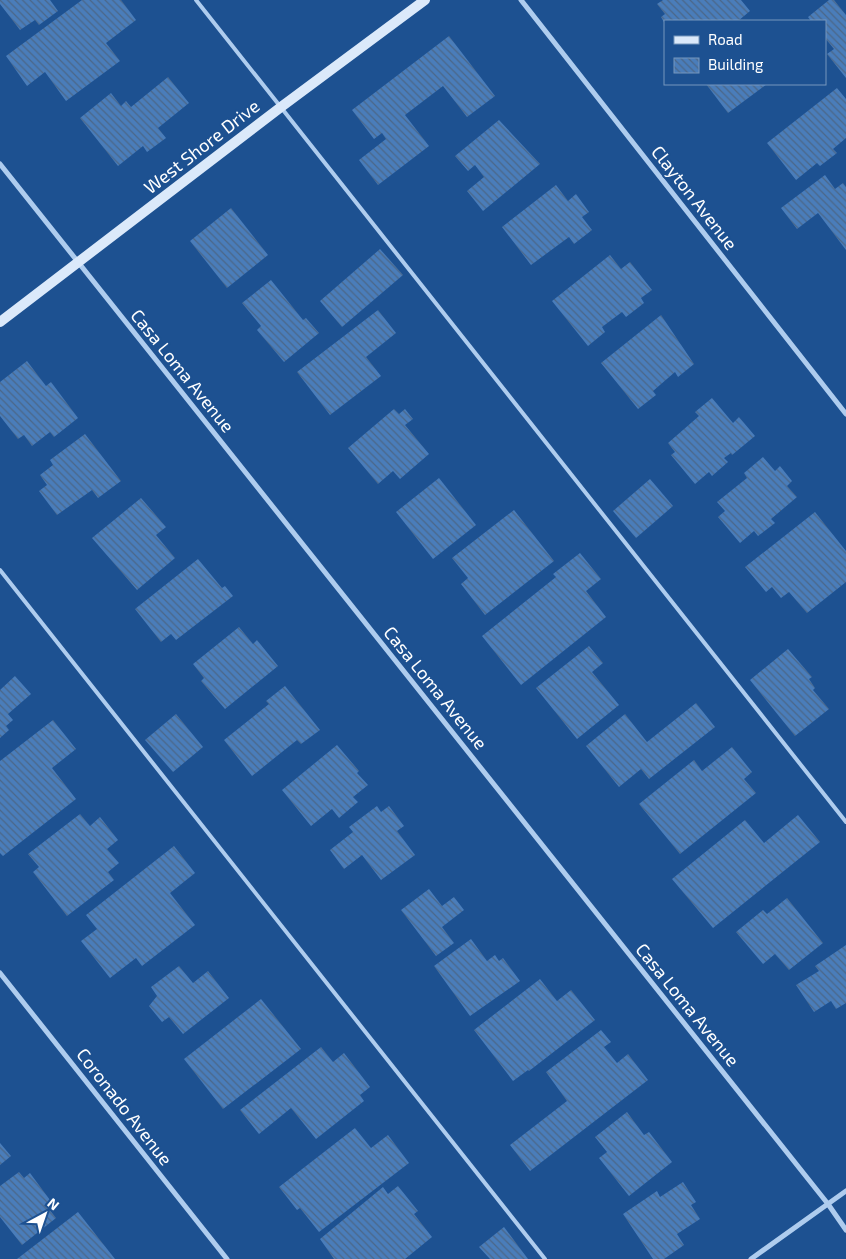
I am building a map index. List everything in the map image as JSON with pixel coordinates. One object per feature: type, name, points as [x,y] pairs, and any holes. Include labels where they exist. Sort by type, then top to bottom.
[{"type":"street","name":"West Shore Drive","points":[[0,322],[281,106],[425,0]]},
{"type":"street","name":"Clayton Avenue","points":[[521,0],[846,414]]},
{"type":"street","name":"Casa Loma Avenue","points":[[0,164],[828,1204],[846,1230]]},
{"type":"street","name":"Coronado Avenue","points":[[0,973],[227,1259]]},
{"type":"street","points":[[751,1259],[846,1191]]},
{"type":"lane","points":[[196,0],[846,822]]},
{"type":"lane","points":[[0,570],[545,1259]]},
{"type":"building","points":[[0,0],[50,0],[58,11],[39,25],[35,20],[20,30],[0,4]]},
{"type":"building","points":[[82,0],[121,0],[136,20],[106,43],[120,61],[66,101],[45,72],[27,86],[6,56]]},
{"type":"building","points":[[663,0],[741,0],[750,11],[739,20],[664,20],[664,22],[661,17],[665,14],[657,4]]},
{"type":"building","points":[[829,0],[834,0],[846,15],[846,78],[827,54],[834,49],[826,39],[826,20],[810,20],[808,17]]},
{"type":"building","points":[[449,36],[495,96],[467,117],[443,86],[405,115],[429,146],[378,185],[359,160],[386,139],[382,133],[374,139],[352,110]]},
{"type":"building","points":[[168,77],[189,103],[158,128],[166,138],[147,152],[143,146],[118,166],[80,118],[111,93],[121,106],[126,101],[131,107]]},
{"type":"building","points":[[707,85],[766,85],[728,113]]},
{"type":"building","points":[[837,88],[846,99],[846,138],[833,149],[837,153],[820,166],[817,163],[796,180],[767,143]]},
{"type":"building","points":[[499,120],[540,164],[483,211],[467,191],[484,177],[475,165],[468,171],[455,156]]},
{"type":"building","points":[[825,175],[835,189],[843,183],[846,187],[846,250],[818,213],[797,229],[781,208]]},
{"type":"building","points":[[556,185],[568,201],[576,194],[589,212],[582,217],[592,230],[574,244],[569,237],[531,265],[502,227]]},
{"type":"building","points":[[231,208],[268,255],[227,288],[190,241]]},
{"type":"building","points":[[380,249],[403,275],[342,327],[320,301]]},
{"type":"building","points":[[610,255],[621,269],[630,262],[652,290],[641,298],[644,303],[626,317],[622,312],[602,327],[605,332],[588,346],[552,301]]},
{"type":"building","points":[[271,280],[303,320],[306,318],[319,333],[284,362],[257,330],[261,326],[242,303]]},
{"type":"building","points":[[378,310],[396,333],[366,357],[381,376],[330,415],[297,372]]},
{"type":"building","points":[[661,315],[694,364],[678,377],[675,372],[653,391],[656,395],[638,409],[601,363]]},
{"type":"building","points":[[27,361],[46,386],[51,382],[78,418],[54,437],[50,432],[32,446],[24,435],[18,439],[0,416],[0,382]]},
{"type":"building","points":[[712,398],[733,423],[739,417],[755,436],[732,455],[731,453],[724,458],[728,462],[712,476],[709,472],[695,484],[671,455],[675,452],[668,443],[699,416],[695,412]]},
{"type":"building","points":[[394,409],[399,414],[405,409],[413,419],[405,425],[429,454],[400,479],[393,471],[378,484],[348,448]]},
{"type":"building","points":[[85,434],[121,481],[98,498],[92,490],[57,515],[39,491],[47,485],[40,475],[53,465],[50,460]]},
{"type":"building","points":[[763,457],[775,471],[780,466],[792,481],[787,486],[797,497],[771,519],[775,523],[758,536],[754,531],[740,543],[718,517],[725,511],[717,502],[747,478],[744,473]]},
{"type":"building","points":[[439,478],[476,525],[433,559],[396,512]]},
{"type":"building","points":[[650,479],[673,506],[636,538],[613,511]]},
{"type":"building","points":[[141,498],[166,527],[156,535],[175,558],[137,590],[92,538]]},
{"type":"building","points":[[514,510],[554,561],[485,615],[461,584],[468,578],[452,558]]},
{"type":"building","points":[[815,512],[846,551],[846,582],[807,613],[789,592],[781,598],[772,587],[766,592],[745,567]]},
{"type":"building","points":[[580,553],[601,579],[586,591],[606,617],[521,685],[482,636],[556,577],[553,574]]},
{"type":"building","points":[[198,559],[222,588],[225,586],[233,596],[176,640],[171,634],[161,642],[135,609]]},
{"type":"building","points":[[239,627],[253,644],[257,640],[278,666],[225,709],[201,681],[204,678],[193,664]]},
{"type":"building","points":[[589,646],[603,663],[592,672],[619,705],[577,739],[536,688]]},
{"type":"building","points":[[788,649],[812,677],[809,679],[815,688],[813,690],[829,709],[795,736],[750,680]]},
{"type":"building","points":[[15,676],[31,694],[8,714],[13,720],[6,726],[9,730],[0,738],[0,690]]},
{"type":"building","points":[[285,686],[320,730],[301,744],[297,740],[252,776],[224,740],[269,704],[266,701]]},
{"type":"building","points":[[696,703],[715,727],[649,779],[641,769],[619,787],[586,746],[625,714],[647,742]]},
{"type":"building","points":[[176,714],[203,747],[173,772],[145,740]]},
{"type":"building","points":[[53,720],[76,749],[52,768],[76,799],[3,856],[0,853],[0,761]]},
{"type":"building","points":[[337,745],[368,785],[353,797],[358,802],[339,818],[332,809],[311,826],[282,790]]},
{"type":"building","points":[[732,747],[752,772],[744,779],[756,793],[680,854],[639,804],[694,760],[702,771]]},
{"type":"building","points":[[377,806],[381,812],[389,806],[404,826],[397,831],[415,855],[381,880],[362,855],[344,869],[330,850],[353,832],[349,827]]},
{"type":"building","points":[[80,814],[90,826],[100,817],[118,840],[107,849],[119,863],[108,872],[114,880],[67,916],[33,872],[39,867],[28,854]]},
{"type":"building","points":[[798,815],[820,842],[713,928],[672,879],[745,820],[764,843]]},
{"type":"building","points":[[174,846],[195,873],[170,893],[195,925],[142,966],[136,958],[110,978],[81,941],[97,929],[86,915]]},
{"type":"building","points":[[429,889],[442,906],[454,897],[464,910],[442,927],[454,943],[436,956],[401,910]]},
{"type":"building","points":[[787,898],[823,943],[789,970],[775,954],[763,964],[736,932],[763,910],[767,914]]},
{"type":"building","points":[[471,939],[487,961],[495,955],[499,961],[503,958],[520,981],[470,1016],[434,966]]},
{"type":"building","points":[[846,945],[846,1003],[836,1009],[831,1001],[814,1012],[796,985],[819,971],[815,966]]},
{"type":"building","points":[[179,966],[193,983],[208,971],[229,998],[183,1034],[169,1017],[162,1022],[149,1006],[157,996],[151,987]]},
{"type":"building","points":[[540,979],[557,1001],[571,990],[595,1020],[529,1071],[513,1081],[474,1030]]},
{"type":"building","points":[[261,999],[301,1049],[223,1109],[184,1059]]},
{"type":"building","points":[[601,1030],[611,1042],[604,1047],[617,1063],[628,1054],[648,1080],[530,1171],[510,1145],[567,1101],[546,1072]]},
{"type":"building","points":[[321,1047],[333,1062],[344,1053],[370,1087],[360,1095],[364,1101],[316,1139],[291,1108],[259,1134],[240,1110]]},
{"type":"building","points":[[627,1112],[644,1135],[649,1132],[672,1162],[629,1196],[599,1158],[607,1152],[595,1137]]},
{"type":"building","points":[[355,1128],[371,1148],[388,1135],[409,1163],[319,1232],[300,1208],[297,1210],[279,1187]]},
{"type":"building","points":[[0,1143],[11,1156],[0,1165]]},
{"type":"building","points":[[19,1172],[24,1178],[30,1173],[50,1200],[45,1204],[56,1218],[22,1245],[0,1217],[0,1186]]},
{"type":"building","points":[[683,1182],[696,1202],[691,1205],[700,1219],[677,1234],[684,1245],[664,1259],[653,1259],[623,1214],[657,1191],[660,1197]]},
{"type":"building","points":[[398,1186],[418,1211],[414,1214],[432,1237],[405,1259],[334,1259],[320,1239],[383,1187],[388,1194]]},
{"type":"building","points":[[78,1212],[115,1259],[17,1259]]},
{"type":"building","points":[[504,1227],[528,1259],[490,1259],[479,1247]]}]
